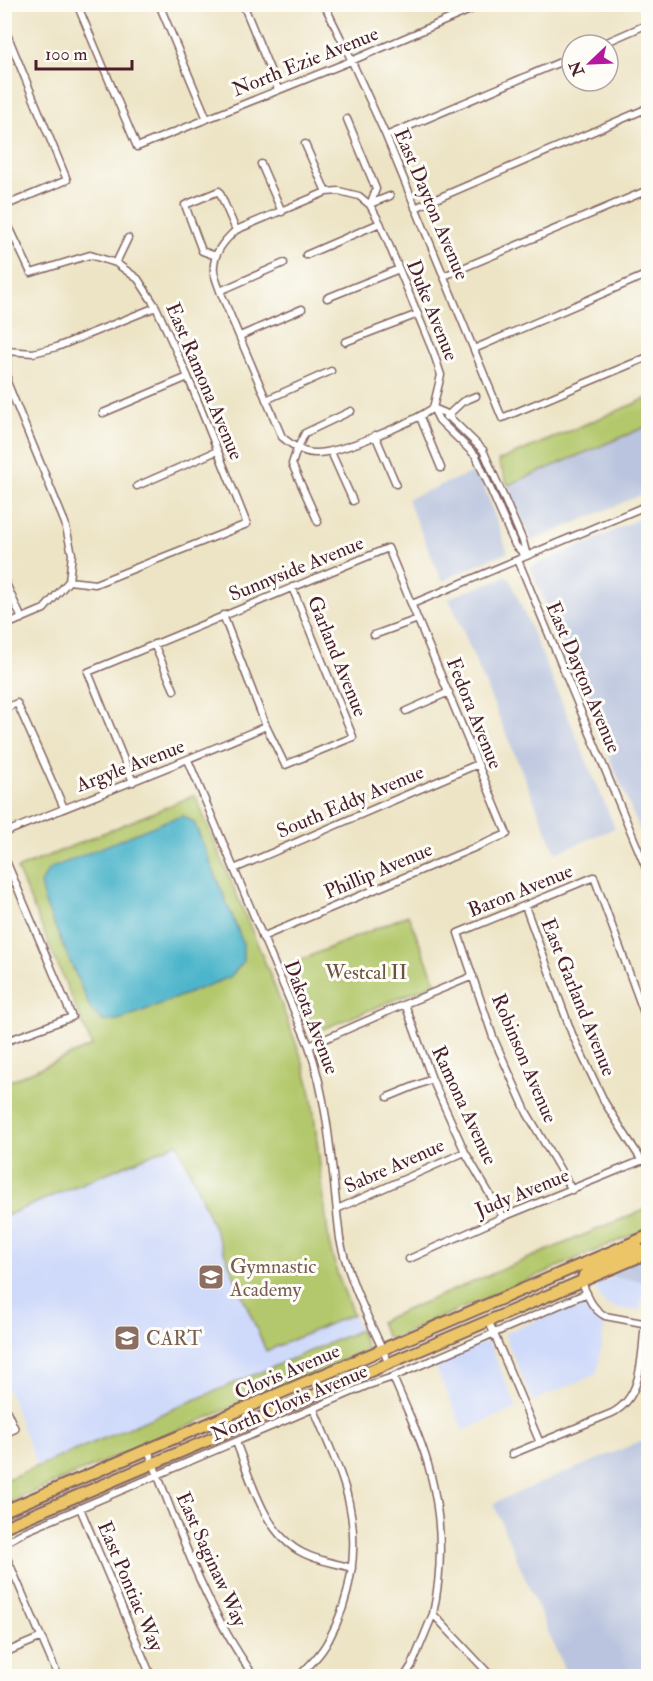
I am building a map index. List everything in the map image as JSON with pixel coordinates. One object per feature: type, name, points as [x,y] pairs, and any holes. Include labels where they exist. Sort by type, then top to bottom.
[{"type":"main road","name":"Clovis Avenue","points":[[4,1511],[648,1236]]},
{"type":"main road","points":[[585,1288],[582,1278],[587,1272],[636,1249],[648,1236]]},
{"type":"main road","name":"Clovis Avenue","points":[[4,1527],[489,1322],[585,1288],[648,1253]]},
{"type":"street","name":"North Ezie Avenue","points":[[77,4],[137,147],[351,61],[484,4]]},
{"type":"street","points":[[159,4],[207,118]]},
{"type":"street","points":[[243,4],[278,89]]},
{"type":"street","name":"East Dayton Avenue","points":[[324,4],[386,136],[502,418],[648,357]]},
{"type":"street","points":[[620,36],[648,24]]},
{"type":"street","points":[[4,27],[67,180],[4,206]]},
{"type":"street","points":[[386,136],[560,62]]},
{"type":"street","points":[[415,208],[646,108],[648,121]]},
{"type":"street","points":[[347,119],[376,189],[370,205]]},
{"type":"street","points":[[305,144],[326,192]]},
{"type":"street","points":[[261,164],[282,212]]},
{"type":"street","points":[[444,276],[648,190]]},
{"type":"street","points":[[216,256],[202,251],[185,206],[219,191],[236,230]]},
{"type":"street","points":[[370,205],[359,196],[339,191],[326,192],[236,230],[224,240],[216,256],[214,272],[282,437],[297,448],[313,454],[332,452],[420,417],[433,408]]},
{"type":"street","points":[[370,205],[390,196]]},
{"type":"street","name":"Duke Avenue","points":[[370,205],[380,223],[441,375],[433,408]]},
{"type":"street","name":"East Ramona Avenue","points":[[4,216],[32,273],[90,255],[116,263],[138,279],[156,307],[188,377],[247,524],[95,584],[69,581]]},
{"type":"street","points":[[306,255],[380,223]]},
{"type":"street","points":[[116,263],[128,238]]},
{"type":"street","points":[[220,291],[284,263]]},
{"type":"street","points":[[327,298],[399,269]]},
{"type":"street","points":[[474,349],[648,274]]},
{"type":"street","points":[[4,626],[44,609],[69,581],[72,554],[65,524],[6,382],[6,351],[33,353],[57,346],[156,307]]},
{"type":"street","points":[[240,336],[302,309]]},
{"type":"street","points":[[345,342],[418,314]]},
{"type":"street","points":[[266,400],[331,371]]},
{"type":"street","points":[[103,413],[188,377]]},
{"type":"street","points":[[441,422],[462,402],[476,396]]},
{"type":"street","points":[[433,408],[447,416],[483,450],[523,541],[527,556]]},
{"type":"street","points":[[433,408],[441,422],[476,456],[515,545],[527,556]]},
{"type":"street","points":[[318,522],[292,464],[304,433],[351,411]]},
{"type":"street","points":[[420,417],[441,468]]},
{"type":"street","points":[[375,435],[396,484]]},
{"type":"street","points":[[137,486],[218,451]]},
{"type":"street","points":[[332,452],[353,501]]},
{"type":"street","points":[[412,604],[648,504]]},
{"type":"street","name":"Sunnyside Avenue","points":[[133,782],[88,672],[388,548],[412,604]]},
{"type":"street","name":"East Dayton Avenue","points":[[518,560],[648,873]]},
{"type":"street","points":[[4,579],[22,619]]},
{"type":"street","name":"Garland Avenue","points":[[266,726],[285,765],[353,737],[292,587]]},
{"type":"street","name":"Fedora Avenue","points":[[412,604],[507,834]]},
{"type":"street","points":[[223,615],[266,726]]},
{"type":"street","points":[[374,635],[418,619]]},
{"type":"street","points":[[154,644],[174,690]]},
{"type":"street","points":[[406,711],[449,692]]},
{"type":"street","points":[[4,709],[17,703],[64,808]]},
{"type":"street","name":"Argyle Avenue","points":[[4,834],[266,726]]},
{"type":"street","name":"Dakota Avenue","points":[[188,760],[309,1046],[318,1073],[324,1102],[344,1255],[389,1364]]},
{"type":"street","name":"South Eddy Avenue","points":[[234,869],[478,764]]},
{"type":"street","name":"Phillip Avenue","points":[[262,937],[507,834]]},
{"type":"street","points":[[4,856],[72,1017],[4,1042]]},
{"type":"street","name":"Baron Avenue","points":[[458,933],[594,877],[648,1024]]},
{"type":"street","name":"East Garland Avenue","points":[[525,906],[572,1034],[605,1103],[645,1160]]},
{"type":"street","name":"Robinson Avenue","points":[[458,933],[493,1037],[527,1113],[572,1190]]},
{"type":"street","points":[[309,1046],[473,976]]},
{"type":"street","name":"Ramona Avenue","points":[[405,1004],[432,1078],[465,1152],[503,1217]]},
{"type":"street","points":[[388,1097],[432,1078]]},
{"type":"street","name":"Sabre Avenue","points":[[337,1209],[465,1152]]},
{"type":"street","name":"Judy Avenue","points":[[410,1259],[503,1217],[645,1160]]},
{"type":"street","points":[[512,1454],[612,1413],[624,1406],[633,1393],[647,1324],[605,1316],[593,1307],[585,1288]]},
{"type":"street","name":"North Clovis Avenue","points":[[4,1543],[80,1508],[366,1386],[393,1377],[585,1288]]},
{"type":"street","points":[[489,1322],[540,1443]]},
{"type":"street","points":[[393,1377],[423,1451],[436,1499],[440,1528],[438,1591],[433,1614],[405,1677]]},
{"type":"street","points":[[4,1405],[15,1429],[4,1434]]},
{"type":"street","points":[[299,1677],[328,1641],[345,1601],[352,1568],[354,1535],[345,1489],[314,1409]]},
{"type":"street","points":[[236,1442],[267,1519],[278,1533],[301,1553],[352,1568]]},
{"type":"street","name":"East Saginaw Way","points":[[148,1450],[217,1618],[254,1677]]},
{"type":"street","name":"East Pontiac Way","points":[[80,1508],[152,1677]]},
{"type":"street","points":[[4,1551],[58,1677]]},
{"type":"street","points":[[433,1614],[490,1677]]},
{"type":"street","points":[[4,1653],[42,1637]]},
{"type":"shaded area","points":[[648,426],[648,492],[532,541],[508,485]]},
{"type":"shaded area","points":[[478,470],[508,553],[442,581],[407,499]]},
{"type":"shaded area","points":[[648,514],[648,850],[530,567],[599,538]]},
{"type":"shaded area","points":[[505,577],[510,579],[615,828],[556,853],[449,598]]},
{"type":"shaded area","points":[[178,1142],[266,1350],[353,1314],[360,1330],[37,1466],[5,1383],[5,1216]]},
{"type":"shaded area","points":[[648,1254],[648,1282],[599,1275]]},
{"type":"shaded area","points":[[614,1277],[645,1281],[640,1311],[615,1308],[602,1301],[594,1285]]},
{"type":"shaded area","points":[[582,1301],[591,1314],[605,1323],[597,1374],[533,1401],[504,1334]]},
{"type":"shaded area","points":[[488,1341],[517,1408],[463,1431],[434,1363]]},
{"type":"shaded area","points":[[648,1438],[648,1676],[567,1676],[493,1503]]},
{"type":"green space","points":[[648,398],[648,426],[508,485],[498,461]]},
{"type":"green space","points":[[195,795],[269,972],[303,1062],[313,1106],[329,1243],[338,1276],[353,1314],[266,1351],[178,1143],[5,1216],[5,1083],[92,1046],[17,869]]},
{"type":"green space","name":"Westcal II","points":[[408,915],[436,983],[318,1031],[314,1029],[284,967]]},
{"type":"green space","points":[[648,1208],[648,1228],[391,1339],[386,1336],[380,1322],[387,1318]]},
{"type":"green space","points":[[360,1330],[366,1345],[364,1351],[5,1504],[5,1480]]},
{"type":"water","points":[[183,816],[194,822],[243,943],[243,962],[230,977],[122,1019],[104,1022],[91,1010],[44,901],[40,884],[49,869]]},
{"type":"place","name":"Gymnastic Academy","points":[[211,1277]]},
{"type":"place","name":"CART","points":[[127,1338]]}]
